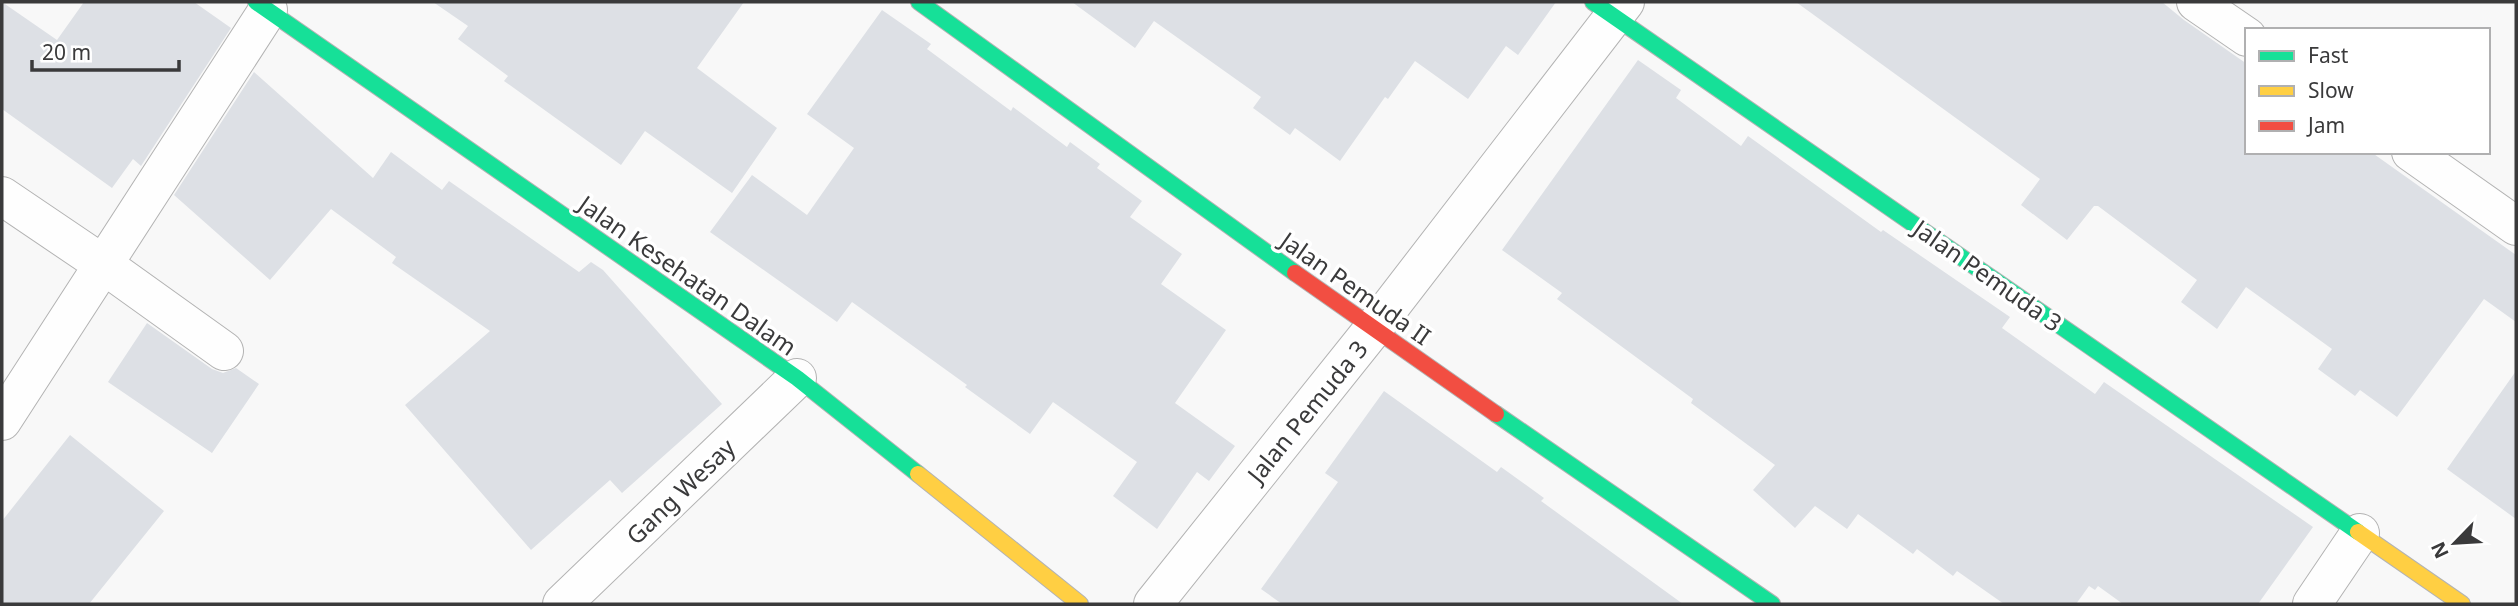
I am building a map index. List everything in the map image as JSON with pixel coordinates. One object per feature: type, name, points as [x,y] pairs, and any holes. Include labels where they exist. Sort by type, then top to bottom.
[{"type":"street","name":"Jalan Pemuda II","points":[[919,2],[1373,329],[1772,604]]},
{"type":"street","points":[[2196,2],[2245,36]]},
{"type":"street","points":[[2,421],[104,265],[262,6]]},
{"type":"street","name":"Jalan Kesehatan Dalam","points":[[262,6],[797,378],[1080,604]]},
{"type":"street","name":"Jalan Pemuda 3","points":[[1153,604],[1373,329],[1611,7],[2462,604]]},
{"type":"street","points":[[2414,154],[2516,226]]},
{"type":"street","points":[[2,196],[224,351]]},
{"type":"street","name":"Gang Wesay","points":[[562,604],[797,378]]},
{"type":"street","points":[[2312,604],[2361,533]]},
{"type":"building","points":[[2,2],[57,40],[84,2],[194,2],[231,28],[141,166],[133,159],[112,188],[2,109]]},
{"type":"building","points":[[433,2],[744,2],[697,68],[777,128],[732,193],[645,131],[621,165],[504,81],[508,76],[458,39],[468,26]]},
{"type":"building","points":[[1072,2],[1556,2],[1518,55],[1506,46],[1468,99],[1415,61],[1388,99],[1385,97],[1340,161],[1295,128],[1290,135],[1253,108],[1261,97],[1154,21],[1135,48]]},
{"type":"building","points":[[1796,2],[2162,2],[2245,63],[2245,154],[2374,154],[2516,255],[2516,322],[2484,299],[2397,417],[2360,390],[2355,396],[2318,369],[2332,349],[2246,287],[2217,329],[2181,302],[2197,280],[2098,206],[2094,206],[2067,240],[2021,205],[2040,179]]},
{"type":"building","points":[[882,10],[931,44],[927,49],[1011,111],[1013,107],[1067,147],[1070,142],[1100,164],[1097,168],[1142,201],[1130,217],[1182,254],[1161,284],[1226,330],[1175,403],[1235,446],[1209,481],[1197,472],[1157,529],[1113,496],[1137,462],[1053,402],[1030,434],[852,302],[837,322],[710,232],[752,175],[807,215],[854,148],[807,114]]},
{"type":"building","points":[[1638,60],[1681,90],[1676,98],[1741,146],[1748,136],[1881,232],[1883,230],[2010,317],[2002,328],[2095,394],[2104,382],[2313,527],[2258,604],[2123,604],[2098,586],[2095,590],[2089,586],[2076,604],[2004,604],[1957,571],[1953,576],[1917,549],[1913,554],[1858,514],[1847,529],[1815,506],[1795,528],[1753,490],[1775,465],[1691,403],[1693,399],[1557,299],[1562,293],[1502,250]]},
{"type":"building","points":[[254,72],[373,178],[391,152],[442,190],[449,181],[579,272],[591,262],[603,270],[722,404],[622,493],[610,480],[531,550],[405,405],[490,331],[392,263],[396,257],[331,209],[270,280],[174,195]]},
{"type":"building","points":[[147,323],[212,369],[223,373],[236,368],[259,384],[212,453],[108,382]]},
{"type":"building","points":[[2516,371],[2516,519],[2447,469]]},
{"type":"building","points":[[1384,391],[1497,472],[1501,467],[1544,498],[1541,501],[1683,604],[1282,604],[1261,589],[1338,482],[1325,473]]},
{"type":"building","points":[[70,435],[164,511],[89,604],[2,604],[2,521]]},
{"type":"traffic: fast","points":[[256,2],[797,378],[918,474]]},
{"type":"traffic: fast","points":[[919,2],[1295,273]]},
{"type":"traffic: fast","points":[[1593,2],[2358,532]]},
{"type":"traffic: fast","points":[[1496,414],[1772,604]]},
{"type":"traffic: slow","points":[[918,474],[1080,604]]},
{"type":"traffic: slow","points":[[2358,532],[2462,604]]},
{"type":"traffic: jam","points":[[1295,273],[1496,414]]}]
